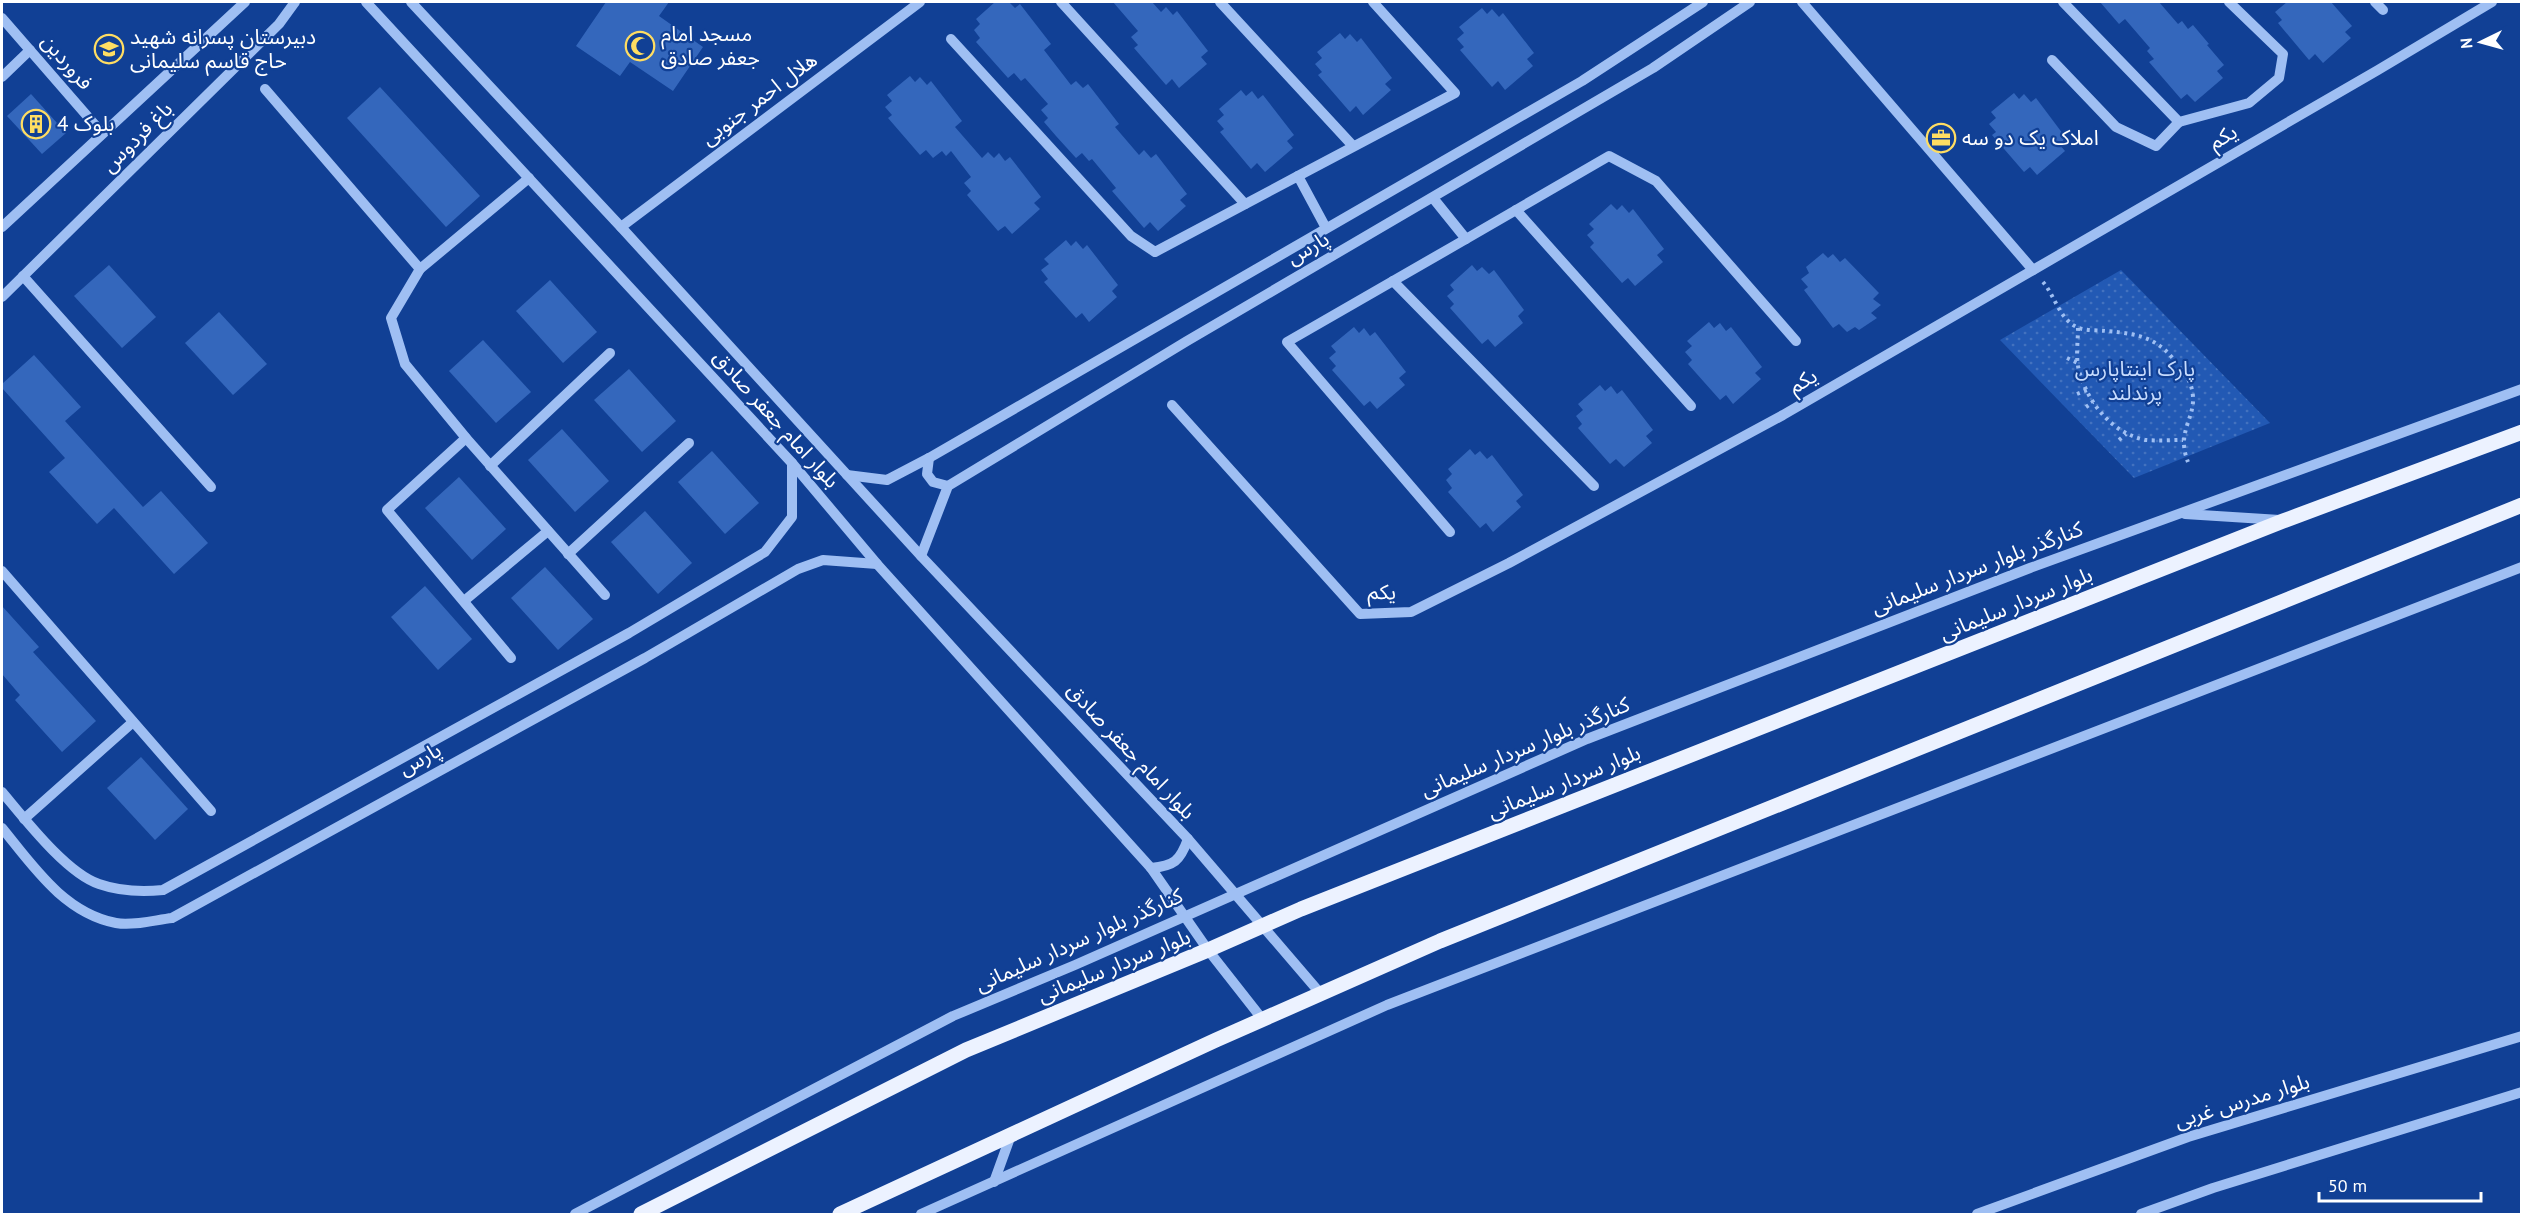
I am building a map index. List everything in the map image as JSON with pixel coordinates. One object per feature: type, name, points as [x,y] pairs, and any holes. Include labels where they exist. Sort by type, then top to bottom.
[{"type":"main road","name":"بلوار سردار سلیمانی","points":[[641,1215],[966,1050],[1209,950],[1261,926],[2283,520],[2522,432]]},
{"type":"main road","points":[[840,1215],[1320,993],[1440,941],[2522,505]]},
{"type":"street","name":"باغ فردوس","points":[[2,227],[244,2]]},
{"type":"street","name":"باغ فردوس","points":[[2,297],[279,24],[295,2]]},
{"type":"street","name":"بلوار امام جعفر صادق","points":[[366,2],[792,463],[877,564],[1151,868],[1209,950],[1263,1020]]},
{"type":"street","name":"بلوار امام جعفر صادق","points":[[411,2],[621,227],[921,556],[1188,839],[1320,993]]},
{"type":"street","name":"هلال احمر جنوبی","points":[[621,227],[921,2]]},
{"type":"street","points":[[1061,2],[1245,204]]},
{"type":"street","points":[[1220,2],[1353,146]]},
{"type":"street","points":[[951,39],[1131,236],[1155,252],[1455,93],[1372,2]]},
{"type":"street","name":"پارس","points":[[847,476],[887,480],[929,458],[1582,81],[1703,2]]},
{"type":"street","name":"پارس","points":[[948,486],[1188,341],[1653,68],[1750,2]]},
{"type":"street","points":[[1802,2],[2033,270]]},
{"type":"street","points":[[2063,2],[2179,123]]},
{"type":"street","points":[[2052,60],[2116,128],[2156,146],[2179,123],[2249,103],[2279,78],[2283,54],[2229,2]]},
{"type":"street","name":"یکم","points":[[1172,405],[1360,614],[1411,612],[1509,563],[1783,415],[2492,2]]},
{"type":"street","name":"فروردین","points":[[2,18],[102,133]]},
{"type":"street","points":[[2,76],[30,50]]},
{"type":"street","points":[[265,89],[420,269]]},
{"type":"street","points":[[1450,532],[1287,342],[1609,156],[1656,181],[1796,341]]},
{"type":"street","points":[[1298,176],[1326,228]]},
{"type":"street","points":[[529,178],[420,269],[391,318],[405,364],[490,466],[605,595]]},
{"type":"street","points":[[1433,198],[1466,238]]},
{"type":"street","points":[[1516,210],[1691,406]]},
{"type":"street","points":[[23,276],[211,487]]},
{"type":"street","points":[[1393,281],[1594,486]]},
{"type":"street","points":[[490,466],[610,353]]},
{"type":"street","name":"کنارگذر بلوار سردار سلیمانی","points":[[575,1215],[953,1016],[1075,965],[1587,739],[2019,572],[2522,388]]},
{"type":"street","points":[[466,438],[387,510],[511,657]]},
{"type":"street","points":[[568,554],[689,443]]},
{"type":"street","points":[[921,556],[948,486],[933,482],[927,474],[929,458]]},
{"type":"street","name":"پارس","points":[[2,792],[24,819],[69,865],[97,884],[135,891],[163,890],[619,639],[765,552],[792,517],[792,463]]},
{"type":"street","points":[[2180,513],[2283,520]]},
{"type":"street","points":[[464,602],[548,531]]},
{"type":"street","name":"پارس","points":[[2,828],[54,890],[87,913],[118,924],[172,918],[645,658],[798,569],[823,560],[877,564]]},
{"type":"street","points":[[921,1215],[1387,1005],[2522,567]]},
{"type":"street","points":[[2,571],[211,811]]},
{"type":"street","points":[[24,819],[133,722]]},
{"type":"street","points":[[1151,868],[1167,867],[1181,856],[1188,839]]},
{"type":"street","name":"بلوار مدرس غربی","points":[[1977,1215],[2188,1137],[2522,1036]]},
{"type":"street","points":[[2141,1215],[2213,1188],[2522,1092]]},
{"type":"street","points":[[994,1182],[1011,1135]]},
{"type":"path","points":[[2033,270],[2050,290],[2062,315],[2079,328],[2130,333],[2158,342],[2174,360],[2189,383],[2194,401],[2182,448],[2188,462]]},
{"type":"path","points":[[2079,328],[2079,373],[2093,402],[2112,424],[2126,434],[2146,440],[2183,440]]},
{"type":"path","points":[[2067,358],[2078,364]]},
{"type":"path","points":[[2077,394],[2087,390]]},
{"type":"path","points":[[2086,406],[2093,402]]},
{"type":"path","points":[[2120,440],[2126,434]]},
{"type":"green space","name":"پارک اینتاپارس پرندلند","points":[[2121,270],[2270,423],[2134,478],[2000,340]]},
{"type":"building","name":"مسجد امام جعفر صادق","points":[[606,2],[669,2],[659,16],[703,47],[673,91],[630,62],[620,76],[576,46]]},
{"type":"building","points":[[995,2],[1009,2],[1015,8],[1020,4],[1051,44],[1044,50],[1071,85],[1076,81],[1083,88],[1088,84],[1119,124],[1115,127],[1139,155],[1144,150],[1151,158],[1156,154],[1187,194],[1180,200],[1186,206],[1158,231],[1150,222],[1144,228],[1112,191],[1116,188],[1092,159],[1089,161],[1082,153],[1076,158],[1056,136],[1044,122],[1048,118],[1041,110],[1048,104],[1025,78],[1021,81],[1014,73],[1008,78],[976,42],[980,38],[974,30],[980,24],[976,19]]},
{"type":"building","points":[[1113,2],[1152,2],[1161,12],[1166,7],[1173,15],[1177,11],[1208,51],[1201,57],[1207,64],[1179,88],[1172,79],[1166,85],[1134,48],[1138,45],[1131,37],[1138,31]]},
{"type":"building","points":[[2100,2],[2159,2],[2178,24],[2182,21],[2188,29],[2193,25],[2209,44],[2207,45],[2224,65],[2217,71],[2223,78],[2195,102],[2187,94],[2181,99],[2149,62],[2154,59],[2147,51],[2150,48],[2125,19],[2119,24]]},
{"type":"building","points":[[2287,2],[2331,2],[2352,26],[2345,32],[2351,38],[2323,63],[2315,54],[2309,60],[2278,23],[2282,20],[2275,12]]},
{"type":"building","points":[[1482,8],[1487,14],[1492,9],[1499,17],[1503,13],[1534,53],[1527,59],[1533,66],[1505,90],[1498,81],[1492,87],[1460,50],[1464,47],[1457,39],[1464,33],[1459,27]]},
{"type":"building","points":[[1340,33],[1345,39],[1350,34],[1357,42],[1361,38],[1392,78],[1385,84],[1391,90],[1363,115],[1356,106],[1350,112],[1318,75],[1322,72],[1315,64],[1322,58],[1317,52]]},
{"type":"building","points":[[910,76],[915,82],[920,77],[927,85],[931,81],[962,121],[955,127],[982,158],[988,152],[994,158],[999,153],[1005,161],[1010,157],[1041,197],[1034,203],[1040,209],[1012,234],[1005,226],[998,231],[967,195],[971,191],[964,183],[971,177],[951,151],[946,156],[942,151],[933,158],[926,150],[920,155],[888,118],[892,115],[885,107],[892,101],[887,95]]},
{"type":"building","points":[[380,87],[480,196],[446,227],[347,118]]},
{"type":"building","points":[[1241,90],[1246,96],[1252,91],[1258,99],[1263,95],[1294,135],[1287,141],[1293,148],[1265,172],[1257,163],[1251,169],[1220,132],[1224,129],[1217,121],[1224,115],[1219,109]]},
{"type":"building","points":[[2014,93],[2019,99],[2024,94],[2031,102],[2036,98],[2066,138],[2059,144],[2065,151],[2037,175],[2030,167],[2024,172],[1992,135],[1996,132],[1989,124],[1996,118],[1991,112]]},
{"type":"building","name":"بلوک 4","points":[[31,94],[66,133],[42,154],[7,116]]},
{"type":"building","points":[[1611,204],[1617,210],[1622,205],[1629,213],[1633,209],[1664,249],[1657,255],[1663,262],[1635,286],[1628,278],[1622,283],[1590,247],[1594,243],[1587,235],[1594,229],[1589,224]]},
{"type":"building","points":[[1066,240],[1071,246],[1076,241],[1083,249],[1087,245],[1118,285],[1112,291],[1117,297],[1089,322],[1082,313],[1076,318],[1044,282],[1048,279],[1041,270],[1049,264],[1044,259]]},
{"type":"building","points":[[1823,253],[1828,258],[1833,254],[1840,262],[1845,258],[1879,293],[1873,299],[1881,305],[1871,313],[1877,318],[1859,330],[1855,327],[1847,332],[1839,324],[1833,328],[1804,290],[1808,287],[1801,279],[1809,273],[1806,267]]},
{"type":"building","points":[[109,265],[156,317],[122,348],[74,296]]},
{"type":"building","points":[[1472,265],[1477,271],[1482,267],[1489,274],[1494,270],[1524,310],[1518,316],[1523,323],[1495,347],[1488,339],[1482,344],[1450,308],[1454,304],[1447,296],[1454,290],[1450,285]]},
{"type":"building","points":[[550,280],[597,332],[563,363],[516,311]]},
{"type":"building","points":[[219,312],[267,364],[233,395],[185,343]]},
{"type":"building","points":[[1709,322],[1714,328],[1720,323],[1726,331],[1731,327],[1762,367],[1755,373],[1761,379],[1733,404],[1726,395],[1720,400],[1688,364],[1692,360],[1685,352],[1692,346],[1687,341]]},
{"type":"building","points":[[1354,327],[1359,333],[1364,328],[1370,336],[1375,332],[1406,372],[1399,378],[1405,385],[1377,409],[1370,401],[1364,406],[1332,370],[1336,366],[1329,358],[1336,352],[1331,346]]},
{"type":"building","points":[[483,340],[531,392],[496,423],[449,371]]},
{"type":"building","points":[[34,355],[81,407],[65,421],[143,507],[161,491],[208,543],[174,574],[114,508],[97,524],[49,472],[65,458],[2,388],[2,384]]},
{"type":"building","points":[[629,369],[676,421],[642,452],[594,400]]},
{"type":"building","points":[[1600,385],[1605,391],[1611,386],[1617,394],[1622,390],[1653,430],[1646,436],[1652,443],[1624,467],[1616,459],[1610,464],[1578,428],[1582,424],[1576,416],[1583,410],[1578,404]]},
{"type":"building","points":[[562,429],[609,481],[575,512],[528,460]]},
{"type":"building","points":[[1470,449],[1475,455],[1480,451],[1487,459],[1492,455],[1523,495],[1516,501],[1521,507],[1493,532],[1486,523],[1480,528],[1448,492],[1452,488],[1446,480],[1452,474],[1448,469]]},
{"type":"building","points":[[712,451],[759,503],[725,534],[678,482]]},
{"type":"building","points":[[459,477],[506,529],[472,560],[425,508]]},
{"type":"building","points":[[645,511],[692,563],[658,594],[611,542]]},
{"type":"building","points":[[545,567],[593,619],[558,650],[511,598]]},
{"type":"building","points":[[425,586],[472,639],[438,670],[391,617]]},
{"type":"building","points":[[2,606],[39,647],[33,652],[96,721],[62,752],[15,700],[20,695],[2,674]]},
{"type":"building","points":[[141,757],[188,809],[155,840],[107,788]]},
{"type":"place","name":"مسجد امام جعفر صادق","points":[[640,46]]},
{"type":"place","name":"دبیرستان پسرانه شهید حاج قاسم سلیمانی","points":[[109,49]]},
{"type":"place","name":"بلوک 4","points":[[36,124]]},
{"type":"place","name":"املاک یک دو سه","points":[[1941,138]]}]
